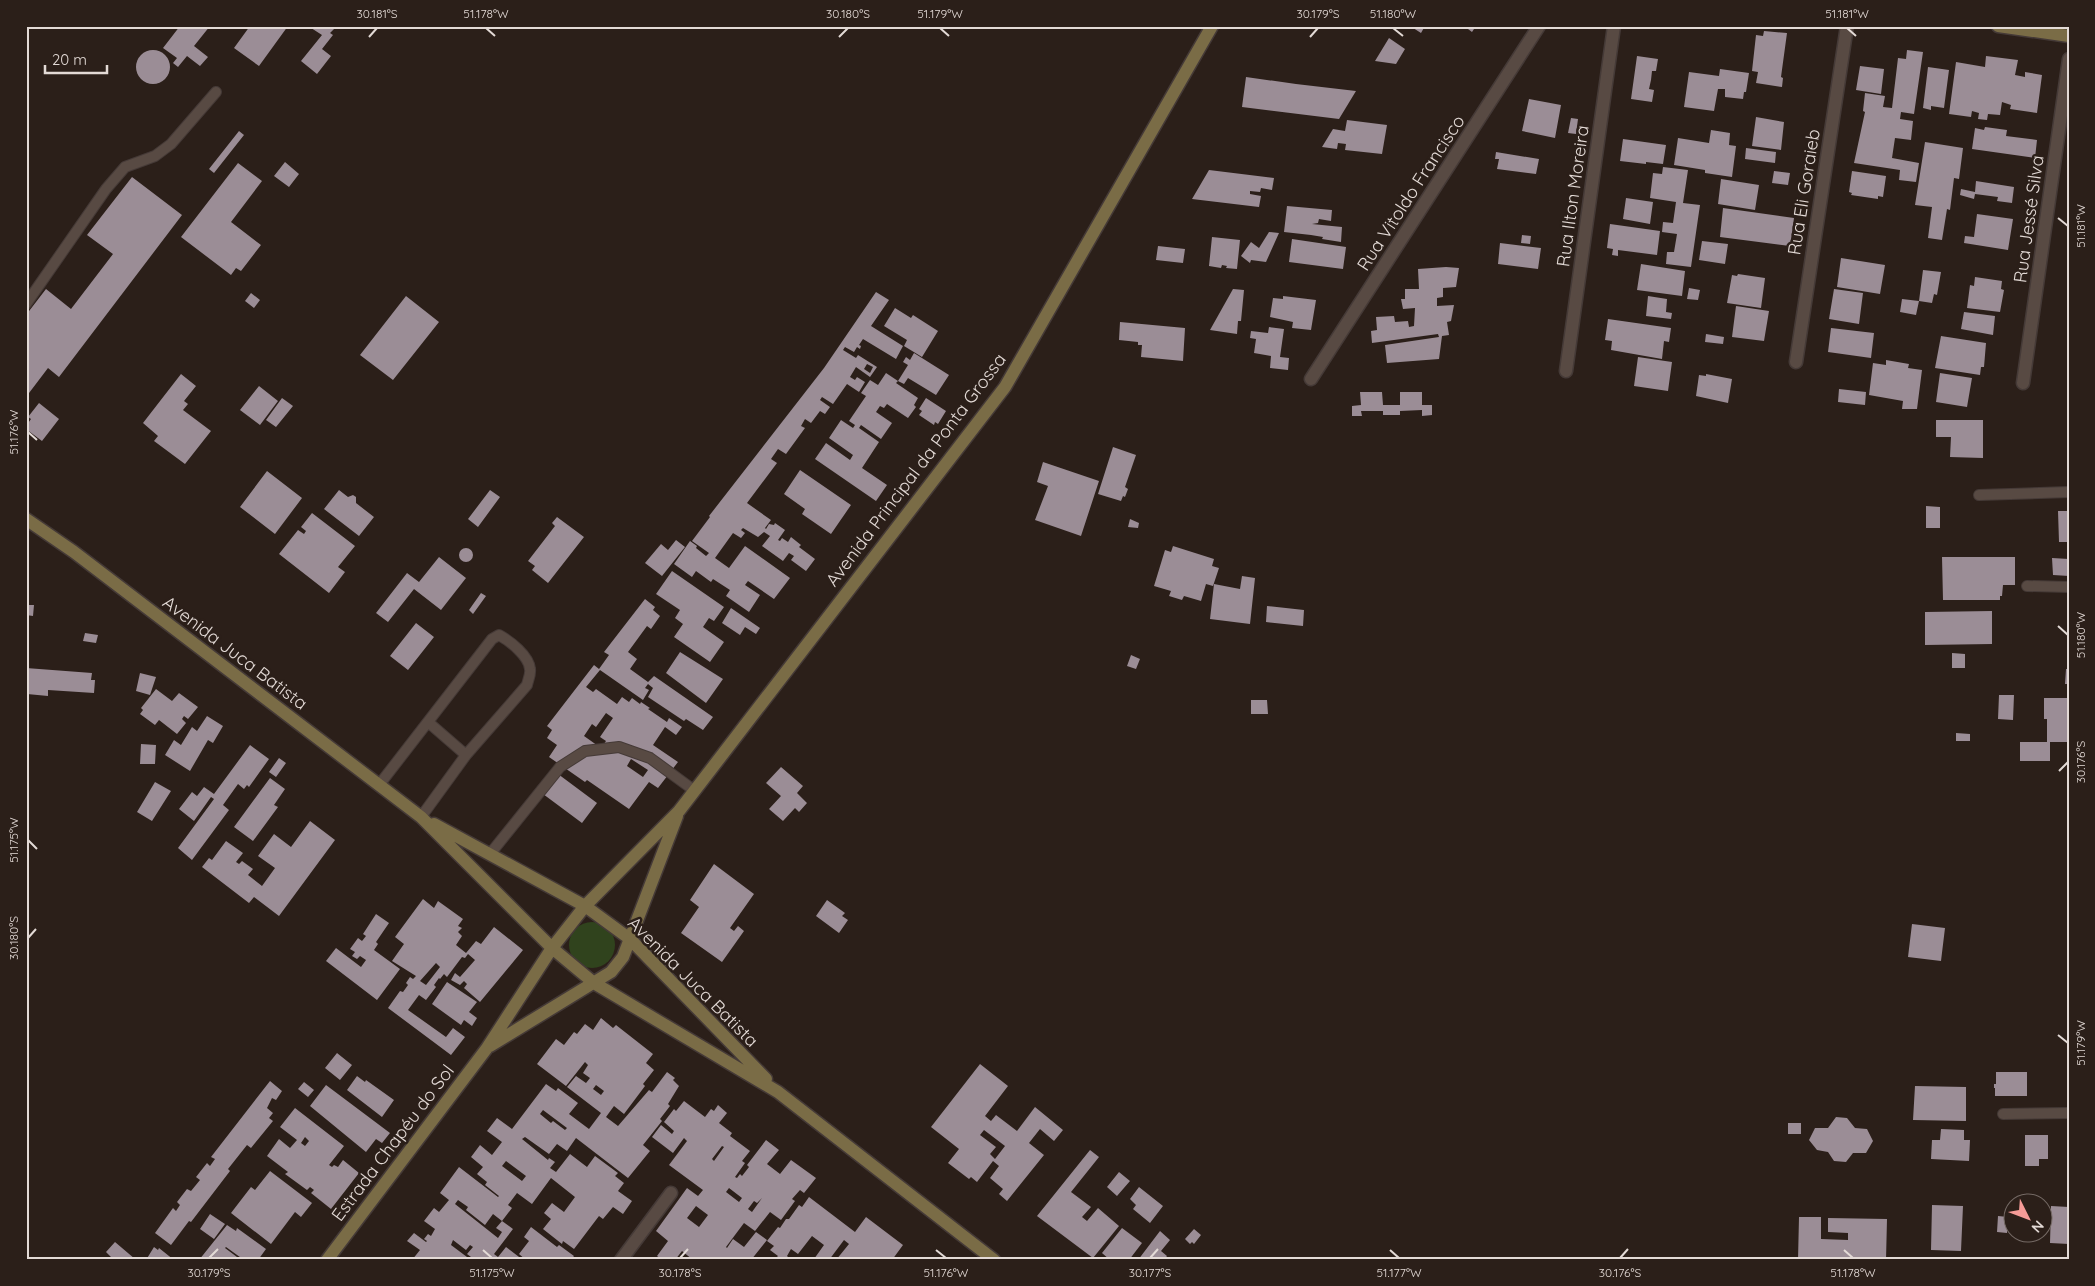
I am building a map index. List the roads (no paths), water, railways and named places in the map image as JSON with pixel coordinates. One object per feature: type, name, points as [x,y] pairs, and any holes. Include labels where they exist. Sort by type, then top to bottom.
[{"type":"main road","name":"Avenida Principal da Ponta Grossa","points":[[585,906],[679,811],[1005,387],[1212,26]]},
{"type":"main road","points":[[1998,26],[2069,36]]},
{"type":"main road","name":"Avenida Juca Batista","points":[[26,519],[74,552],[421,816],[585,906],[630,939],[778,1092]]},
{"type":"main road","name":"Avenida Principal da Ponta Grossa","points":[[594,982],[611,972],[623,957],[679,811]]},
{"type":"main road","name":"Avenida Juca Batista","points":[[421,816],[552,948],[594,982],[778,1092],[994,1260]]},
{"type":"main road","name":"Estrada Chapéu do Sol","points":[[328,1260],[487,1048],[552,948],[585,906]]},
{"type":"main road","name":"Estrada Chapéu do Sol","points":[[487,1048],[594,982]]},
{"type":"street","name":"Rua Vitoldo Francisco","points":[[1312,379],[1539,26]]},
{"type":"street","name":"Rua Ilton Moreira","points":[[1566,371],[1614,26]]},
{"type":"street","name":"Rua Eli Goraieb","points":[[1796,362],[1847,26]]},
{"type":"street","name":"Rua Jessé Silva","points":[[2024,383],[2069,59]]},
{"type":"street","points":[[623,1259],[671,1193]]},
{"type":"lane","points":[[26,304],[106,189],[125,167],[139,160],[155,156],[171,144],[216,92]]},
{"type":"lane","points":[[1980,495],[2069,492]]},
{"type":"lane","points":[[2027,586],[2069,587]]},
{"type":"lane","points":[[379,785],[492,639],[499,635],[508,640],[529,662],[531,671],[527,684],[466,755],[421,816]]},
{"type":"lane","points":[[428,722],[466,755]]},
{"type":"lane","points":[[490,854],[560,767],[584,751],[619,747],[650,758],[695,791]]},
{"type":"lane","points":[[2003,1114],[2069,1113]]}]
